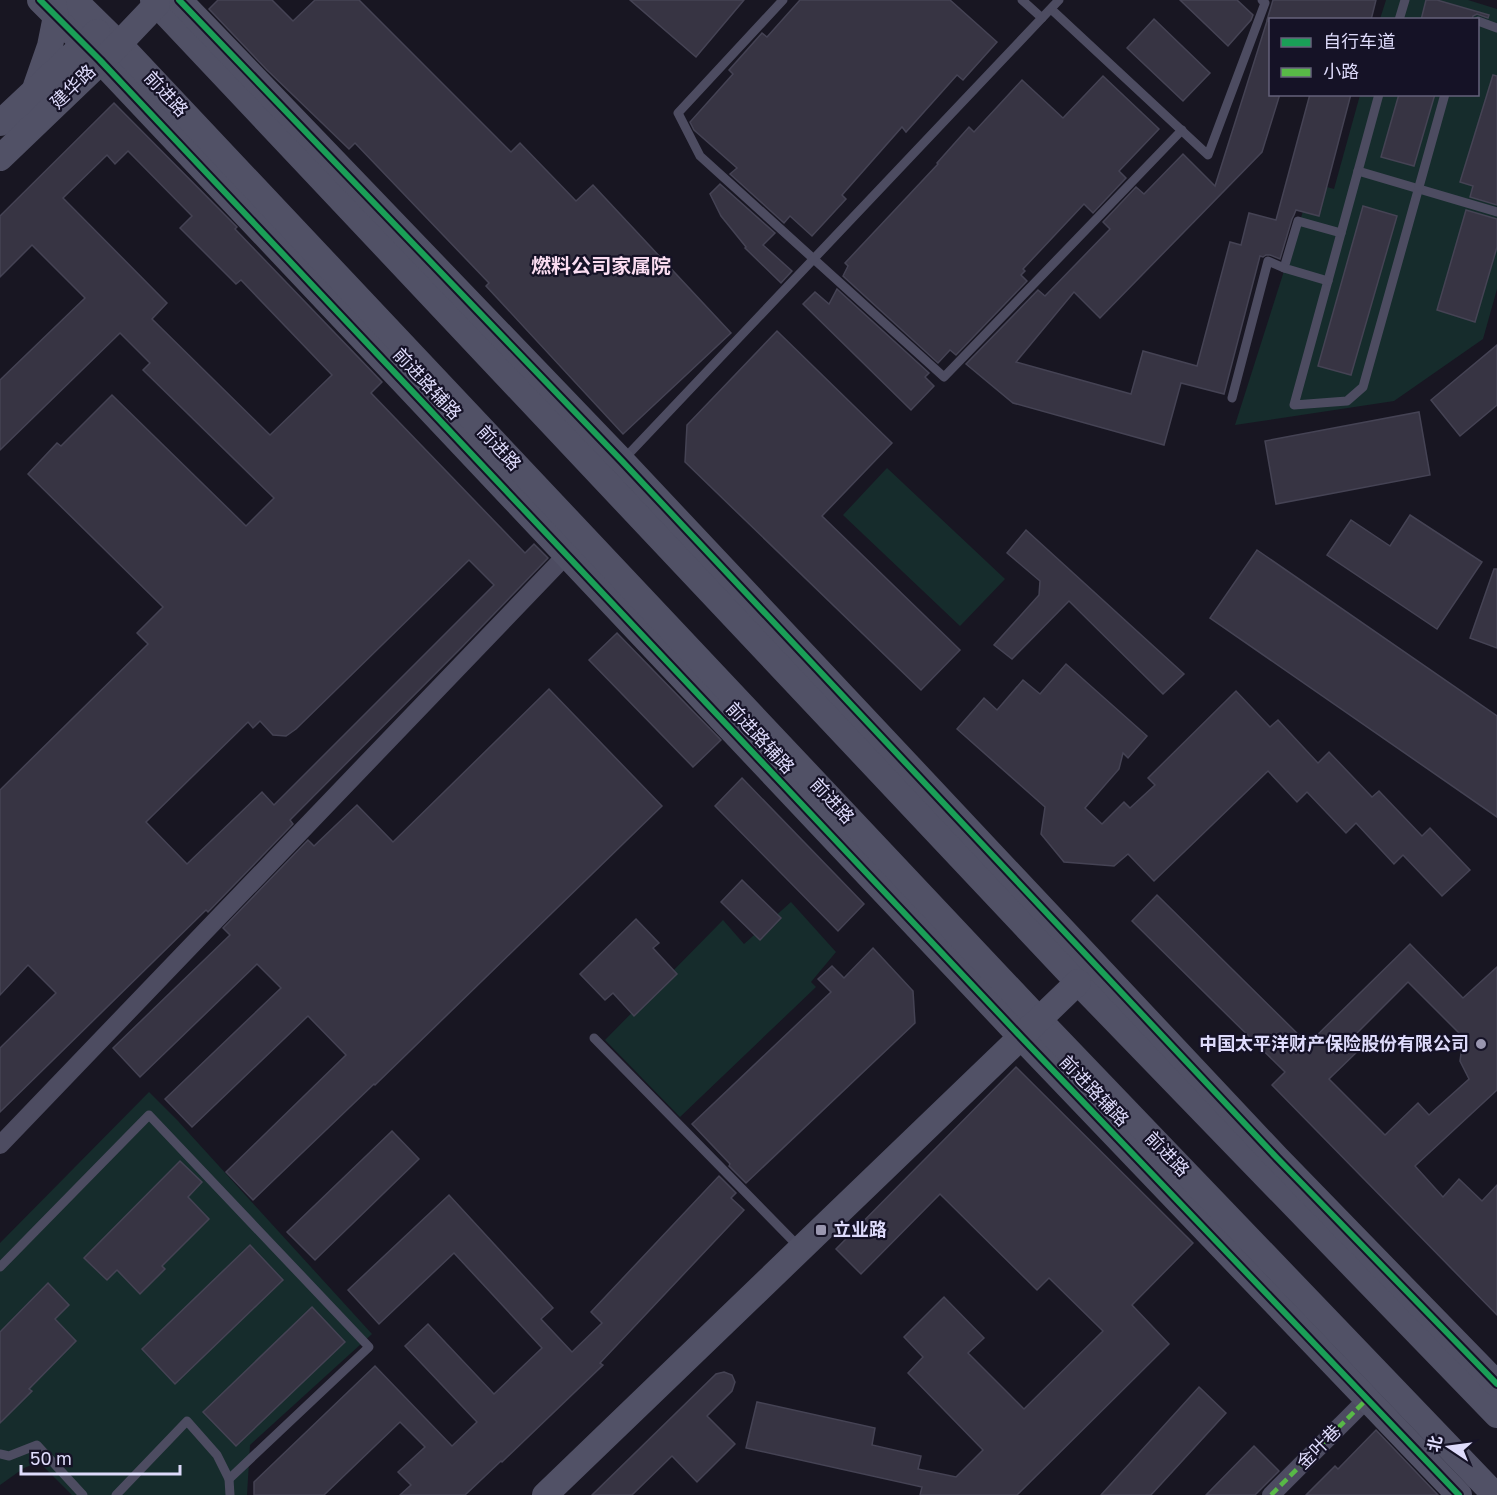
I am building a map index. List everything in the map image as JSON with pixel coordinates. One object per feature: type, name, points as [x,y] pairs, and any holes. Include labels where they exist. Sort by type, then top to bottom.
[{"type":"main road","name":"建华路","points":[[0,123],[35,90],[162,1]]},
{"type":"main road","points":[[162,1],[1277,1158],[1493,1392]]},
{"type":"main road","name":"前进路","points":[[56,4],[193,123],[575,545],[1031,1029],[1495,1495]]},
{"type":"main road","points":[[35,90],[50,46],[56,4]]},
{"type":"main road","name":"建华路","points":[[0,158],[58,102],[101,44]]},
{"type":"main road","name":"前进路辅路","points":[[101,44],[136,99],[575,545]]},
{"type":"main road","points":[[58,102],[90,91],[110,89],[159,105],[193,123]]},
{"type":"main road","points":[[613,470],[1078,982],[1493,1392]]},
{"type":"main road","points":[[545,1495],[1078,982]]},
{"type":"main road","name":"前进路辅路","points":[[1031,1029],[1367,1399],[1459,1495]]},
{"type":"street","points":[[0,1146],[575,545]]},
{"type":"street","name":"金叶巷","points":[[1271,1495],[1367,1399]]},
{"type":"lane","points":[[783,0],[678,113],[700,156],[944,377],[1182,130]]},
{"type":"lane","points":[[1022,0],[1042,18]]},
{"type":"lane","points":[[613,470],[1059,0]]},
{"type":"lane","points":[[1051,9],[1208,154],[1265,3],[1262,0]]},
{"type":"lane","points":[[1400,18],[1405,0]]},
{"type":"lane","points":[[1479,21],[1497,28]]},
{"type":"lane","points":[[1378,96],[1294,405],[1347,401],[1363,387],[1444,96]]},
{"type":"lane","points":[[1358,171],[1497,212]]},
{"type":"lane","points":[[1284,268],[1298,221],[1341,233]]},
{"type":"lane","points":[[1232,398],[1268,261],[1284,268],[1328,280]]},
{"type":"lane","points":[[594,1038],[801,1250]]},
{"type":"lane","points":[[0,1267],[149,1115],[369,1347],[229,1479]]},
{"type":"lane","points":[[116,1495],[187,1421],[218,1455],[229,1479],[230,1495]]},
{"type":"lane","points":[[0,1454],[9,1456],[38,1445],[82,1495]]},
{"type":"green space","points":[[1386,0],[1468,0],[1497,9],[1497,289],[1483,339],[1394,401],[1235,425],[1312,183],[1334,189],[1360,96],[1479,96],[1479,18],[1380,18]]},
{"type":"green space","points":[[887,468],[1005,579],[960,626],[843,515]]},
{"type":"green space","points":[[791,902],[836,952],[811,982],[816,987],[680,1117],[605,1040],[723,920],[744,944]]},
{"type":"green space","points":[[149,1092],[372,1334],[250,1445],[247,1495],[72,1495],[39,1462],[24,1468],[0,1485],[0,1243]]},
{"type":"building","points":[[218,0],[272,0],[293,21],[315,0],[359,0],[511,152],[520,143],[576,201],[593,185],[731,333],[623,434],[486,286],[489,283],[355,143],[349,149],[267,70],[209,9]]},
{"type":"building","points":[[630,0],[744,0],[696,57]]},
{"type":"building","points":[[800,0],[950,0],[997,42],[963,80],[957,75],[906,132],[902,127],[842,195],[846,199],[812,236],[790,216],[784,223],[730,174],[737,168],[694,130],[690,122],[733,74],[729,70],[762,33],[767,37]]},
{"type":"building","points":[[1180,0],[1237,0],[1253,15],[1228,46]]},
{"type":"building","points":[[1273,0],[1376,0],[1372,18],[1269,18],[1267,20]]},
{"type":"building","points":[[1426,0],[1437,0],[1489,15],[1488,18],[1477,14],[1472,18],[1422,18]]},
{"type":"building","points":[[1154,19],[1210,73],[1183,101],[1127,48]]},
{"type":"building","points":[[1267,21],[1269,21],[1269,96],[1279,96],[1262,152],[1100,318],[1074,292],[1016,362],[1131,394],[1143,351],[1197,366],[1230,242],[1241,245],[1249,213],[1276,220],[1309,96],[1350,96],[1319,216],[1296,210],[1280,259],[1270,255],[1260,256],[1224,394],[1181,383],[1164,445],[1013,403],[966,364],[1038,290],[1045,296],[1110,229],[1103,222],[1136,187],[1144,194],[1183,154],[1215,186]]},
{"type":"building","points":[[1493,75],[1497,76],[1497,205],[1470,197],[1473,186],[1460,182]]},
{"type":"building","points":[[1103,76],[1159,129],[1119,171],[1126,178],[1093,213],[1084,204],[1023,269],[1025,271],[1021,275],[1027,281],[956,355],[950,350],[938,363],[843,276],[848,266],[845,263],[938,164],[969,127],[974,132],[1022,80],[1063,118]]},
{"type":"building","points":[[1398,96],[1434,96],[1414,166],[1381,157]]},
{"type":"building","points":[[114,103],[237,227],[235,229],[382,382],[371,393],[525,553],[534,544],[548,558],[290,820],[293,824],[208,912],[206,910],[0,1112],[0,1048],[56,993],[28,965],[0,995],[0,790],[148,644],[137,633],[163,607],[28,474],[57,443],[61,446],[112,395],[246,526],[274,498],[143,370],[150,363],[120,333],[0,450],[0,380],[85,298],[32,245],[0,277],[0,216]],"holes":[[[128,151],[192,216],[180,228],[236,284],[241,280],[332,375],[270,435],[152,319],[167,303],[63,198],[107,155],[115,164]],[[469,560],[494,585],[274,805],[262,792],[187,864],[146,822],[248,722],[253,728],[260,721],[273,735],[286,736],[296,729]]]},
{"type":"building","points":[[720,184],[775,233],[763,245],[792,271],[781,283],[745,248],[721,216],[710,194]]},
{"type":"building","points":[[1363,206],[1397,216],[1351,375],[1318,366]]},
{"type":"building","points":[[1466,210],[1497,219],[1497,247],[1475,322],[1437,310]]},
{"type":"building","points":[[837,289],[929,373],[925,377],[934,386],[911,410],[803,304],[815,292],[829,304]]},
{"type":"building","points":[[777,331],[892,443],[822,516],[960,650],[921,690],[685,462],[687,425]]},
{"type":"building","points":[[1497,345],[1497,405],[1460,436],[1431,400]]},
{"type":"building","points":[[1419,412],[1430,475],[1276,504],[1265,441]]},
{"type":"building","points":[[1410,515],[1482,562],[1437,629],[1327,555],[1351,520],[1390,546]]},
{"type":"building","points":[[1026,530],[1184,674],[1163,694],[1069,601],[1012,659],[994,645],[1039,595],[1040,581],[1007,553]]},
{"type":"building","points":[[1257,550],[1497,716],[1497,817],[1210,618]]},
{"type":"building","points":[[1494,569],[1497,569],[1497,648],[1470,638]]},
{"type":"building","points":[[617,633],[721,740],[693,767],[589,660]]},
{"type":"building","points":[[1066,664],[1147,736],[1128,758],[1123,753],[1119,769],[1085,808],[1102,824],[1124,802],[1130,808],[1155,785],[1148,778],[1236,691],[1270,727],[1278,720],[1318,763],[1329,752],[1372,797],[1379,791],[1422,836],[1430,828],[1470,870],[1442,896],[1403,855],[1394,864],[1356,823],[1346,833],[1307,792],[1297,802],[1268,771],[1154,881],[1128,854],[1114,866],[1064,862],[1041,834],[1045,807],[957,729],[984,698],[997,710],[1023,680],[1040,694]]},
{"type":"building","points":[[549,689],[662,806],[375,1085],[253,1200],[226,1172],[346,1055],[308,1016],[192,1127],[165,1099],[281,988],[257,964],[140,1077],[113,1048],[230,935],[223,928],[308,840],[314,846],[357,805],[393,842]]},
{"type":"building","points":[[742,778],[864,904],[838,931],[715,806]]},
{"type":"building","points":[[742,880],[781,918],[760,940],[721,902]]},
{"type":"building","points":[[1157,895],[1308,1044],[1410,944],[1463,998],[1497,967],[1497,1090],[1415,1166],[1443,1197],[1459,1179],[1482,1201],[1497,1185],[1497,1315],[1272,1085],[1285,1072],[1132,921]],"holes":[[[1408,982],[1465,1039],[1460,1061],[1469,1079],[1429,1115],[1418,1103],[1385,1135],[1329,1079],[1361,1048],[1352,1038]]]},
{"type":"building","points":[[636,919],[659,943],[653,948],[677,974],[634,1016],[613,993],[605,1000],[580,974]]},
{"type":"building","points":[[873,948],[913,991],[915,1023],[746,1183],[692,1124],[831,992],[818,979],[832,966],[844,978]]},
{"type":"building","points":[[1016,1067],[1193,1243],[1132,1305],[1169,1344],[1017,1495],[920,1495],[922,1487],[746,1448],[757,1402],[875,1428],[872,1445],[921,1456],[918,1469],[956,1477],[983,1450],[908,1373],[923,1357],[904,1337],[944,1297],[984,1338],[968,1353],[1024,1409],[1103,1331],[1049,1278],[1037,1290],[940,1194],[861,1274],[836,1249]]},
{"type":"building","points":[[392,1131],[419,1159],[315,1260],[287,1232]]},
{"type":"building","points":[[180,1161],[202,1182],[188,1197],[209,1219],[162,1266],[165,1269],[140,1294],[117,1270],[107,1280],[84,1258]]},
{"type":"building","points":[[719,1176],[736,1193],[731,1198],[744,1210],[600,1363],[603,1365],[465,1495],[400,1495],[411,1485],[398,1472],[425,1447],[400,1422],[324,1495],[254,1495],[254,1482],[375,1366],[452,1446],[477,1422],[405,1346],[428,1324],[494,1394],[542,1348],[454,1253],[379,1324],[348,1290],[449,1195],[553,1308],[541,1319],[572,1352],[602,1323],[591,1312]]},
{"type":"building","points":[[250,1245],[283,1280],[175,1384],[142,1349]]},
{"type":"building","points":[[48,1283],[69,1305],[55,1319],[76,1341],[29,1389],[32,1391],[0,1423],[0,1332]]},
{"type":"building","points":[[312,1307],[345,1342],[236,1446],[203,1412]]},
{"type":"building","points":[[724,1372],[732,1375],[735,1382],[732,1391],[707,1416],[735,1444],[697,1482],[672,1456],[632,1495],[592,1495],[716,1374]]},
{"type":"building","points":[[1199,1387],[1226,1413],[1151,1495],[1101,1495]]},
{"type":"building","points":[[1376,1430],[1438,1495],[1306,1495],[1335,1466],[1338,1469]]},
{"type":"building","points":[[1254,1446],[1279,1471],[1255,1495],[1206,1495]]},
{"type":"marked path","points":[[1271,1495],[1367,1399]]},
{"type":"cycle path","points":[[40,0],[100,60],[1022,1038],[1459,1495]]},
{"type":"cycle path","points":[[179,0],[622,461],[1277,1158],[1497,1384]]},
{"type":"place","name":"中国太平洋财产保险股份有限公司","points":[[1481,1044]]},
{"type":"place","name":"立业路","points":[[821,1230]]},
{"type":"district","name":"燃料公司家属院","points":[[601,266]]}]
